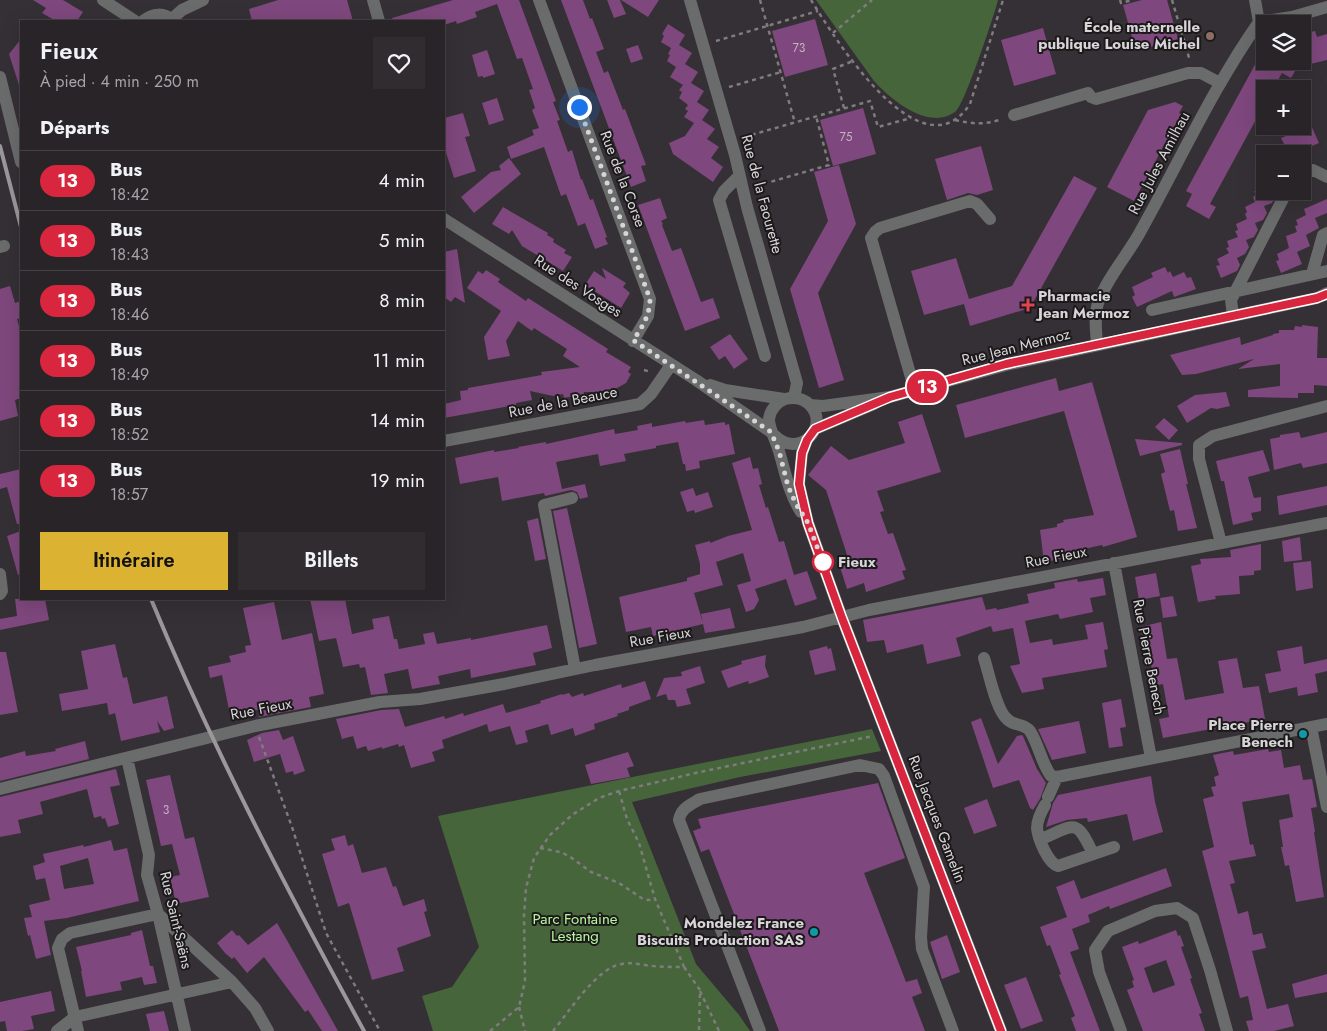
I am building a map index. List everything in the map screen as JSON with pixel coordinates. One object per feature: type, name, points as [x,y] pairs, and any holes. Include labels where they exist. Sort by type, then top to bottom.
[{"type":"street","points":[[103,0],[133,20]]},
{"type":"street","points":[[145,20],[155,14],[166,16],[172,20],[182,10],[203,0]]},
{"type":"street","points":[[372,0],[379,20]]},
{"type":"street","name":"Rue de la Corse","points":[[539,0],[650,299],[648,316],[633,340]]},
{"type":"street","name":"Rue de la Faourette","points":[[690,0],[731,141],[742,190],[797,383],[789,398]]},
{"type":"street","points":[[1255,0],[1258,15]]},
{"type":"street","points":[[1299,15],[1327,7]]},
{"type":"street","name":"Rue Jules Amilhau","points":[[1097,344],[1095,324],[1098,304],[1109,281],[1139,234],[1220,83],[1256,26]]},
{"type":"street","points":[[1014,115],[1088,93],[1091,97],[1096,98],[1188,73],[1201,73],[1220,83]]},
{"type":"street","points":[[0,78],[20,158]]},
{"type":"street","points":[[1311,170],[1327,177]]},
{"type":"street","points":[[740,176],[724,191],[719,200],[765,356]]},
{"type":"street","points":[[1234,315],[1231,300],[1282,200]]},
{"type":"street","points":[[915,390],[871,238],[874,232],[880,228],[970,201],[977,204],[990,219]]},
{"type":"street","name":"Rue des Vosges","points":[[445,221],[696,380],[773,433],[779,440],[793,445],[807,440]]},
{"type":"street","points":[[1312,274],[1323,235],[1327,234]]},
{"type":"street","points":[[1152,310],[1327,271]]},
{"type":"street","name":"Rue Jean Mermoz","points":[[815,429],[890,397],[1006,364],[1317,298],[1327,294]]},
{"type":"street","name":"Rue de la Beauce","points":[[445,441],[640,404],[651,394],[671,365]]},
{"type":"street","name":"Rue des Vosges","points":[[696,380],[725,390],[802,400],[810,405]]},
{"type":"street","name":"Rue Jean Mermoz","points":[[810,405],[823,406],[890,397]]},
{"type":"street","points":[[789,398],[777,403],[770,416],[788,486],[796,504],[808,523]]},
{"type":"street","points":[[810,405],[816,417],[815,429],[807,440],[802,453],[799,484],[808,523],[842,618]]},
{"type":"street","points":[[1221,543],[1199,459],[1199,445],[1213,436],[1327,406]]},
{"type":"street","points":[[572,498],[544,505],[575,669]]},
{"type":"street","name":"Rue Fieux","points":[[0,789],[255,726],[380,702],[430,698],[803,627],[869,610],[1327,523]]},
{"type":"street","name":"Rue Pierre Benech","points":[[1114,563],[1151,758]]},
{"type":"street","points":[[0,574],[2,591],[0,594]]},
{"type":"street","name":"Rue Jacques Gamelin","points":[[842,618],[1001,1031]]},
{"type":"street","points":[[984,658],[1001,713],[1011,722],[1027,727],[1051,776],[1057,777],[1327,724]]},
{"type":"street","points":[[1311,727],[1327,807]]},
{"type":"street","name":"Rue Saint-Saëns","points":[[127,758],[149,855],[147,875],[185,1031]]},
{"type":"street","points":[[760,1031],[679,820],[680,814],[685,808],[700,799],[860,765],[879,769],[884,776],[924,887],[922,950],[953,1031]]},
{"type":"street","points":[[1057,777],[1039,818],[1037,829],[1048,861],[1058,866],[1114,847]]},
{"type":"street","points":[[1041,839],[1071,827],[1078,828],[1083,833],[1093,854]]},
{"type":"street","points":[[1121,1031],[1099,972],[1095,950],[1108,931],[1155,911],[1177,908],[1193,918],[1210,970],[1226,1031]]},
{"type":"street","points":[[78,1031],[58,948],[62,939],[70,933],[158,914],[232,982],[255,1008],[268,1031]]},
{"type":"street","points":[[57,1031],[75,1017],[232,982]]},
{"type":"path","points":[[760,0],[795,123]]},
{"type":"path","points":[[811,0],[833,34],[881,95],[911,118],[934,125],[943,125],[955,120],[964,113],[970,104],[1003,0]]},
{"type":"path","points":[[833,34],[872,0]]},
{"type":"path","points":[[1120,0],[1121,3],[1132,0]]},
{"type":"path","points":[[1172,0],[1194,73]]},
{"type":"path","points":[[703,45],[818,11]]},
{"type":"path","points":[[844,108],[834,69],[853,61]]},
{"type":"path","points":[[716,90],[780,72]]},
{"type":"path","points":[[731,141],[870,101],[878,128],[911,118]]},
{"type":"path","points":[[955,120],[972,124],[990,123],[1014,115]]},
{"type":"path","points":[[742,190],[829,165],[816,116]]},
{"type":"path","points":[[644,370],[652,372]]},
{"type":"path","points":[[255,726],[292,827],[326,933],[380,1031]]},
{"type":"path","points":[[526,1031],[519,1007],[525,981],[524,916],[526,888],[534,858],[540,848],[550,834],[572,815],[599,798],[619,791],[886,733]]},
{"type":"path","points":[[619,791],[627,818],[639,843],[655,899],[684,967],[700,990],[719,1031]]},
{"type":"path","points":[[540,848],[569,856],[591,872],[619,883],[643,899],[655,899]]},
{"type":"path","points":[[553,1031],[593,981],[602,972],[611,967],[633,963],[684,967]]},
{"type":"path","points":[[699,1031],[700,990]]},
{"type":"path","points":[[490,1031],[519,1007]]},
{"type":"green space","points":[[816,0],[998,0],[979,59],[960,105],[956,111],[946,117],[935,118],[923,116],[912,111],[881,89]]},
{"type":"green space","name":"Parc Fontaine Lestang","points":[[872,729],[881,751],[740,777],[632,802],[696,964],[750,1031],[433,1031],[422,996],[452,987],[479,947],[438,816]]},
{"type":"building","points":[[33,0],[63,0],[83,12],[78,20],[54,20],[42,13],[46,8]]},
{"type":"building","points":[[278,0],[347,0],[353,20],[252,20],[249,9]]},
{"type":"building","points":[[453,0],[519,0],[556,101],[553,102],[560,120],[557,121],[568,152],[572,150],[581,180],[590,200],[593,199],[608,244],[595,249],[585,223],[578,226],[566,194],[561,196],[544,147],[511,159],[507,147],[534,135],[532,130],[539,128],[532,110],[535,108],[529,90],[533,89],[522,58],[517,59],[497,4],[475,12],[477,17],[457,24],[456,21],[445,25],[445,20],[393,20],[392,18]]},
{"type":"building","points":[[561,0],[583,0],[590,19],[592,18],[604,49],[596,52],[604,73],[608,71],[623,110],[625,109],[646,165],[641,166],[646,181],[631,187]]},
{"type":"building","points":[[607,0],[620,0],[626,14],[614,18]]},
{"type":"building","points":[[621,0],[659,0],[648,17]]},
{"type":"building","points":[[1142,0],[1167,0],[1178,39],[1136,51],[1123,5]]},
{"type":"building","points":[[815,19],[828,65],[785,77],[772,31]]},
{"type":"building","points":[[668,24],[685,35],[679,45],[692,53],[685,64],[698,72],[691,83],[704,91],[697,102],[709,110],[702,120],[715,129],[707,139],[719,147],[711,158],[723,167],[713,182],[673,154],[669,143],[685,136],[694,123],[684,117],[688,111],[685,109],[688,105],[679,98],[682,92],[679,90],[683,85],[670,77],[676,67],[667,61],[671,48],[661,42],[664,36],[662,34]]},
{"type":"building","points":[[1043,28],[1056,74],[1014,86],[1001,40]]},
{"type":"building","points":[[1315,31],[1317,37],[1327,34],[1327,60],[1311,64],[1311,32]]},
{"type":"building","points":[[20,40],[19,85],[9,54]]},
{"type":"building","points":[[638,45],[643,59],[631,63],[626,49]]},
{"type":"building","points":[[487,50],[495,74],[483,78],[483,76],[478,77],[472,55]]},
{"type":"building","points":[[1256,63],[1256,70],[1296,70],[1291,78],[1282,73],[1278,80],[1256,80],[1256,120],[1210,204],[1216,207],[1209,219],[1186,206],[1192,194],[1186,191]]},
{"type":"building","points":[[497,98],[504,120],[489,125],[482,103]]},
{"type":"building","points":[[1175,102],[1183,106],[1179,113],[1181,114],[1134,201],[1107,187],[1148,110]]},
{"type":"building","points":[[863,108],[876,154],[833,166],[820,120]]},
{"type":"building","points":[[463,113],[470,136],[465,137],[476,171],[454,178],[445,149],[445,118]]},
{"type":"building","points":[[1311,125],[1319,143],[1311,146],[1280,145],[1284,144],[1281,138],[1288,135],[1311,135]]},
{"type":"building","points":[[981,146],[993,190],[977,195],[968,193],[947,200],[935,159]]},
{"type":"building","points":[[509,158],[521,174],[474,213],[461,197],[491,172],[501,170],[499,166]]},
{"type":"building","points":[[839,165],[856,224],[818,293],[844,380],[819,388],[790,289],[828,221],[814,172]]},
{"type":"building","points":[[1074,176],[1097,188],[1030,308],[970,326],[964,304],[924,315],[911,271],[956,258],[969,299],[1012,286]]},
{"type":"building","points":[[1256,195],[1256,200],[1274,200],[1272,203],[1264,206],[1267,213],[1263,220],[1255,223],[1258,230],[1254,237],[1246,240],[1249,247],[1245,254],[1237,258],[1240,265],[1237,271],[1221,278],[1216,266],[1220,265],[1217,259],[1229,253],[1226,248],[1229,247],[1227,241],[1238,237],[1235,231],[1238,230],[1236,224],[1247,219],[1245,207],[1255,202],[1253,197]]},
{"type":"building","points":[[660,198],[667,218],[661,221],[672,251],[681,248],[701,302],[713,298],[720,318],[685,331],[638,205]]},
{"type":"building","points":[[1327,199],[1327,213],[1315,218],[1319,228],[1306,235],[1310,246],[1297,252],[1302,264],[1281,273],[1276,261],[1279,260],[1277,254],[1289,248],[1286,236],[1297,232],[1295,226],[1298,225],[1296,220],[1306,215],[1304,209]]},
{"type":"building","points":[[503,207],[548,233],[547,235],[554,239],[553,242],[566,250],[564,253],[572,257],[563,271],[522,246],[512,230],[509,234],[492,224]]},
{"type":"building","points":[[457,249],[465,303],[455,297],[451,302],[445,298],[445,252]]},
{"type":"building","points":[[1165,267],[1173,277],[1184,272],[1187,278],[1191,277],[1196,289],[1174,297],[1172,291],[1137,307],[1132,297],[1135,295],[1132,287],[1153,277],[1151,273]]},
{"type":"building","points":[[602,268],[626,283],[623,287],[630,293],[621,308],[585,285],[594,271],[606,279]]},
{"type":"building","points":[[486,270],[500,279],[498,282],[526,301],[528,298],[608,349],[606,352],[631,367],[628,372],[631,374],[626,383],[617,388],[599,392],[584,392],[584,394],[564,398],[563,394],[553,396],[530,391],[532,400],[516,403],[516,405],[445,418],[445,404],[461,400],[460,391],[542,375],[541,372],[580,367],[563,356],[567,349],[534,328],[532,331],[518,321],[506,341],[510,356],[488,360],[484,337],[501,311],[467,288],[478,271],[483,274]]},
{"type":"building","points":[[10,286],[15,303],[20,301],[20,318],[17,319],[20,330],[20,398],[15,400],[18,416],[0,421],[0,289]]},
{"type":"building","points":[[1302,325],[1318,327],[1317,358],[1327,358],[1327,386],[1314,385],[1314,393],[1298,393],[1298,398],[1248,397],[1248,390],[1280,386],[1280,364],[1238,369],[1254,359],[1196,374],[1182,375],[1170,355],[1240,337],[1241,345],[1279,333],[1279,330],[1294,330],[1295,326],[1302,327]]},
{"type":"building","points":[[730,334],[748,359],[734,369],[725,356],[719,360],[710,347]]},
{"type":"building","points":[[1056,378],[1059,391],[1092,382],[1137,537],[1103,547],[1102,545],[1075,551],[1076,556],[1044,562],[1040,530],[1057,527],[1057,524],[1064,522],[1063,520],[1094,515],[1064,411],[965,438],[956,405]]},
{"type":"building","points":[[1226,392],[1230,406],[1217,409],[1211,408],[1187,423],[1177,406],[1195,395]]},
{"type":"building","points":[[922,414],[941,472],[877,491],[884,511],[880,512],[888,534],[893,533],[906,570],[902,571],[905,579],[866,592],[864,583],[847,589],[840,567],[850,564],[826,490],[808,475],[831,446],[849,460],[905,443],[898,422]]},
{"type":"building","points":[[1164,418],[1178,430],[1169,440],[1155,427]]},
{"type":"building","points":[[704,420],[705,425],[725,422],[725,425],[729,424],[735,454],[699,461],[700,468],[686,471],[678,442],[624,454],[626,461],[600,466],[598,454],[556,462],[562,489],[585,484],[588,497],[580,499],[577,492],[571,490],[545,496],[544,493],[502,501],[498,477],[460,484],[455,458],[546,442],[546,444],[614,429],[615,434],[638,430],[637,426],[652,423],[652,427],[685,421],[686,423]]},
{"type":"building","points":[[1299,432],[1301,438],[1327,432],[1327,463],[1303,468],[1301,463],[1274,470],[1270,439],[1280,437],[1280,435]]},
{"type":"building","points":[[1135,439],[1182,443],[1182,445],[1140,456]]},
{"type":"building","points":[[1180,449],[1197,528],[1178,531],[1174,510],[1170,511],[1161,474],[1165,472],[1160,454]]},
{"type":"building","points":[[1263,450],[1270,471],[1248,477],[1254,498],[1261,497],[1261,511],[1251,513],[1253,520],[1233,525],[1224,481],[1221,481],[1216,461]]},
{"type":"building","points":[[750,457],[753,469],[758,468],[762,484],[759,485],[766,508],[768,507],[779,542],[784,541],[794,575],[807,571],[817,599],[795,606],[786,579],[755,589],[759,600],[754,609],[746,612],[737,585],[751,581],[743,553],[716,562],[723,585],[694,593],[703,623],[701,614],[730,608],[735,628],[705,633],[703,624],[653,636],[651,627],[626,632],[619,597],[687,581],[687,578],[700,574],[700,564],[695,545],[710,541],[710,543],[752,530],[732,463]]},
{"type":"building","points":[[20,469],[20,524],[17,524],[7,487],[0,489],[0,474]]},
{"type":"building","points":[[1327,486],[1327,505],[1279,515],[1277,496]]},
{"type":"building","points":[[693,488],[696,496],[708,492],[713,507],[695,513],[694,510],[687,512],[680,492]]},
{"type":"building","points":[[567,508],[597,644],[579,648],[553,511]]},
{"type":"building","points":[[538,518],[546,559],[535,561],[527,521]]},
{"type":"building","points":[[20,531],[20,574],[18,575],[7,536]]},
{"type":"building","points":[[1300,537],[1302,560],[1284,562],[1282,541]]},
{"type":"building","points":[[1261,544],[1261,570],[1254,571],[1254,575],[1239,576],[1240,594],[1215,596],[1216,599],[1198,602],[1191,566],[1201,564],[1200,559],[1231,557],[1230,550]]},
{"type":"building","points":[[1311,561],[1313,588],[1296,591],[1293,563]]},
{"type":"building","points":[[1156,573],[1160,596],[1139,600],[1135,577]]},
{"type":"building","points":[[1103,578],[1106,595],[1090,598],[1093,612],[1060,619],[1058,614],[1025,621],[1030,643],[1052,639],[1053,645],[1088,639],[1085,625],[1103,622],[1108,649],[1104,650],[1107,667],[1042,678],[1044,689],[1022,693],[1010,666],[1020,664],[1013,628],[993,632],[991,626],[956,638],[961,656],[927,664],[923,644],[887,653],[884,640],[867,642],[863,620],[982,597],[986,610],[996,608],[997,610],[1029,603],[1027,594],[1055,588],[1054,583],[1077,579],[1078,582]]},
{"type":"building","points":[[1173,596],[1177,616],[1163,618],[1160,598]]},
{"type":"building","points":[[15,599],[45,600],[49,620],[0,630],[0,619],[17,616]]},
{"type":"building","points":[[310,600],[345,600],[352,634],[374,629],[372,619],[389,616],[394,639],[397,639],[399,649],[425,644],[423,634],[434,632],[437,644],[471,638],[471,640],[547,625],[552,648],[533,653],[536,665],[471,678],[470,669],[438,676],[440,684],[412,689],[408,669],[384,674],[388,693],[371,695],[365,667],[360,668],[359,664],[343,667],[336,638],[319,641]]},
{"type":"building","points":[[274,602],[282,640],[312,633],[324,694],[309,697],[311,707],[259,717],[258,710],[230,715],[222,675],[210,678],[208,667],[231,662],[229,656],[246,652],[245,646],[251,645],[243,608]]},
{"type":"building","points":[[1161,622],[1167,659],[1177,658],[1185,700],[1224,693],[1218,661],[1237,658],[1243,688],[1259,686],[1265,719],[1163,738],[1159,719],[1169,717],[1163,684],[1152,686],[1149,670],[1152,670],[1147,642],[1144,643],[1140,627]]},
{"type":"building","points":[[115,644],[123,678],[127,677],[133,704],[167,696],[174,728],[164,731],[157,721],[160,732],[121,741],[115,713],[109,715],[107,703],[62,711],[59,694],[88,689],[81,651]]},
{"type":"building","points":[[827,646],[828,649],[831,648],[836,670],[815,675],[809,651]]},
{"type":"building","points":[[1302,646],[1304,664],[1327,659],[1327,671],[1315,674],[1318,692],[1298,696],[1297,687],[1269,693],[1265,674],[1281,671],[1277,651]]},
{"type":"building","points":[[0,652],[6,652],[18,712],[0,715]]},
{"type":"building","points":[[766,655],[765,666],[769,677],[749,684],[748,681],[728,688],[721,671],[742,664],[741,661]]},
{"type":"building","points":[[700,666],[705,683],[686,689],[691,704],[677,707],[675,700],[668,700],[666,694],[656,697],[664,678],[682,676],[681,672]]},
{"type":"building","points":[[645,681],[651,699],[629,707],[629,710],[617,714],[618,716],[594,724],[595,729],[575,736],[573,728],[551,735],[548,724],[525,731],[528,742],[516,745],[510,726],[489,732],[487,724],[442,740],[444,748],[432,752],[435,761],[411,768],[404,745],[399,747],[398,744],[368,751],[366,746],[357,749],[353,736],[342,739],[336,719],[381,710],[399,709],[405,727],[444,716],[445,719],[463,713],[464,716],[503,704],[506,713],[541,703],[540,701],[562,694],[569,693],[572,697],[583,693],[584,696],[621,684],[622,688]]},
{"type":"building","points":[[1121,699],[1126,727],[1120,728],[1123,746],[1109,748],[1102,703]]},
{"type":"building","points":[[981,718],[998,764],[1017,736],[1023,736],[1037,769],[1046,783],[1040,799],[1033,810],[1030,808],[1019,780],[993,788],[971,722]]},
{"type":"building","points":[[1079,721],[1086,753],[1052,760],[1038,729]]},
{"type":"building","points":[[279,730],[283,740],[293,736],[305,771],[294,775],[293,771],[286,773],[280,754],[254,762],[247,740],[262,733]]},
{"type":"building","points":[[85,741],[89,759],[0,781],[0,758],[25,751],[26,756],[56,751],[55,749]]},
{"type":"building","points":[[1268,749],[1269,752],[1281,750],[1284,768],[1300,765],[1303,780],[1312,779],[1317,807],[1311,808],[1324,897],[1296,902],[1289,865],[1285,866],[1281,847],[1283,847],[1279,820],[1293,817],[1289,794],[1242,802],[1250,845],[1253,844],[1256,856],[1229,861],[1235,883],[1230,884],[1238,914],[1248,911],[1253,935],[1262,933],[1266,948],[1252,951],[1267,1009],[1288,1004],[1294,1026],[1274,1031],[1249,1031],[1246,1021],[1253,1020],[1248,996],[1240,998],[1202,851],[1214,847],[1203,799],[1214,796],[1211,787],[1216,786],[1214,777],[1219,775],[1213,755],[1233,751],[1234,755]]},
{"type":"building","points":[[628,752],[634,766],[627,768],[630,777],[591,784],[585,765]]},
{"type":"building","points":[[116,769],[120,785],[110,787],[119,824],[108,827],[105,818],[102,819],[101,816],[94,818],[87,789],[40,802],[43,814],[18,820],[21,833],[0,837],[0,797]]},
{"type":"building","points":[[170,775],[185,839],[194,837],[209,897],[176,904],[170,877],[180,875],[172,844],[161,846],[146,780]]},
{"type":"building","points":[[1151,776],[1155,802],[1163,832],[1133,841],[1127,814],[1088,822],[1087,818],[1067,820],[1046,827],[1053,803],[1058,795]]},
{"type":"building","name":"Mondelez France Biscuits Production SAS","points":[[878,783],[905,858],[864,873],[906,982],[917,979],[922,993],[912,997],[925,1031],[779,1031],[709,849],[701,852],[693,831],[701,828],[698,819]]},
{"type":"building","points":[[987,799],[997,826],[974,834],[964,808]]},
{"type":"building","points":[[345,835],[348,846],[353,844],[362,873],[386,867],[393,887],[396,886],[403,906],[424,899],[427,911],[424,912],[431,936],[397,948],[404,971],[372,980],[349,903],[338,907],[322,854],[335,850],[331,839]]},
{"type":"building","points":[[111,840],[114,851],[127,848],[139,901],[67,918],[44,921],[51,955],[36,959],[24,918],[32,917],[29,905],[50,900],[45,878],[36,880],[33,866],[45,862],[43,854],[83,845],[84,847]],"holes":[[[88,858],[94,884],[64,889],[60,866]]]},
{"type":"building","points":[[1166,868],[1172,886],[1110,909],[1109,906],[1088,915],[1090,922],[1072,929],[1079,949],[1070,952],[1100,1031],[1076,1031],[1071,1018],[1075,1016],[1059,975],[1061,974],[1050,945],[1047,946],[1040,927],[1067,917],[1056,887],[1074,880],[1081,899]]},
{"type":"building","points":[[277,923],[338,1031],[322,1031],[308,1010],[305,1012],[264,957],[247,973],[234,957],[232,959],[217,943],[232,930],[248,945]]},
{"type":"building","points":[[142,930],[150,966],[153,966],[157,983],[144,985],[142,977],[120,982],[122,990],[86,997],[76,947],[131,935],[131,933]]},
{"type":"building","points":[[1176,930],[1178,936],[1180,935],[1184,946],[1181,947],[1202,1013],[1199,1014],[1205,1031],[1143,1031],[1127,990],[1134,987],[1132,981],[1134,980],[1122,947],[1138,941],[1139,944]],"holes":[[[1166,960],[1175,985],[1153,993],[1144,968]]]},
{"type":"building","points":[[947,935],[960,972],[942,979],[930,942]]},
{"type":"building","points":[[1327,974],[1327,992],[1295,998],[1292,984]]},
{"type":"building","points":[[1026,977],[1043,1021],[1021,1029],[1004,985]]},
{"type":"building","points":[[51,991],[55,1011],[31,1016],[34,1029],[7,1031],[5,1021],[0,1022],[0,1002]]},
{"type":"building","points":[[164,1011],[169,1031],[150,1031],[146,1014]]},
{"type":"railway","points":[[0,146],[20,223]]},
{"type":"railway","points":[[151,600],[225,764],[307,925],[364,1031]]},
{"type":"bus line","name":"13","points":[[1001,1031],[842,618],[808,523],[799,484],[802,453],[807,440],[815,429],[826,423],[890,397],[1006,364],[1317,298],[1327,294]]},
{"type":"place","name":"École maternelle publique Louise Michel","points":[[1210,36]]},
{"type":"place","name":"Pharmacie Jean Mermoz","points":[[1028,305]]},
{"type":"place","name":"Fieux","points":[[823,562]]},
{"type":"place","name":"Place Pierre Benech","points":[[1303,734]]},
{"type":"place","name":"Mondelez France Biscuits Production SAS","points":[[814,932]]},
{"type":"route","points":[[579,107],[650,299],[648,316],[633,340],[759,422],[774,435],[788,486],[796,504],[808,523],[823,562]]}]
